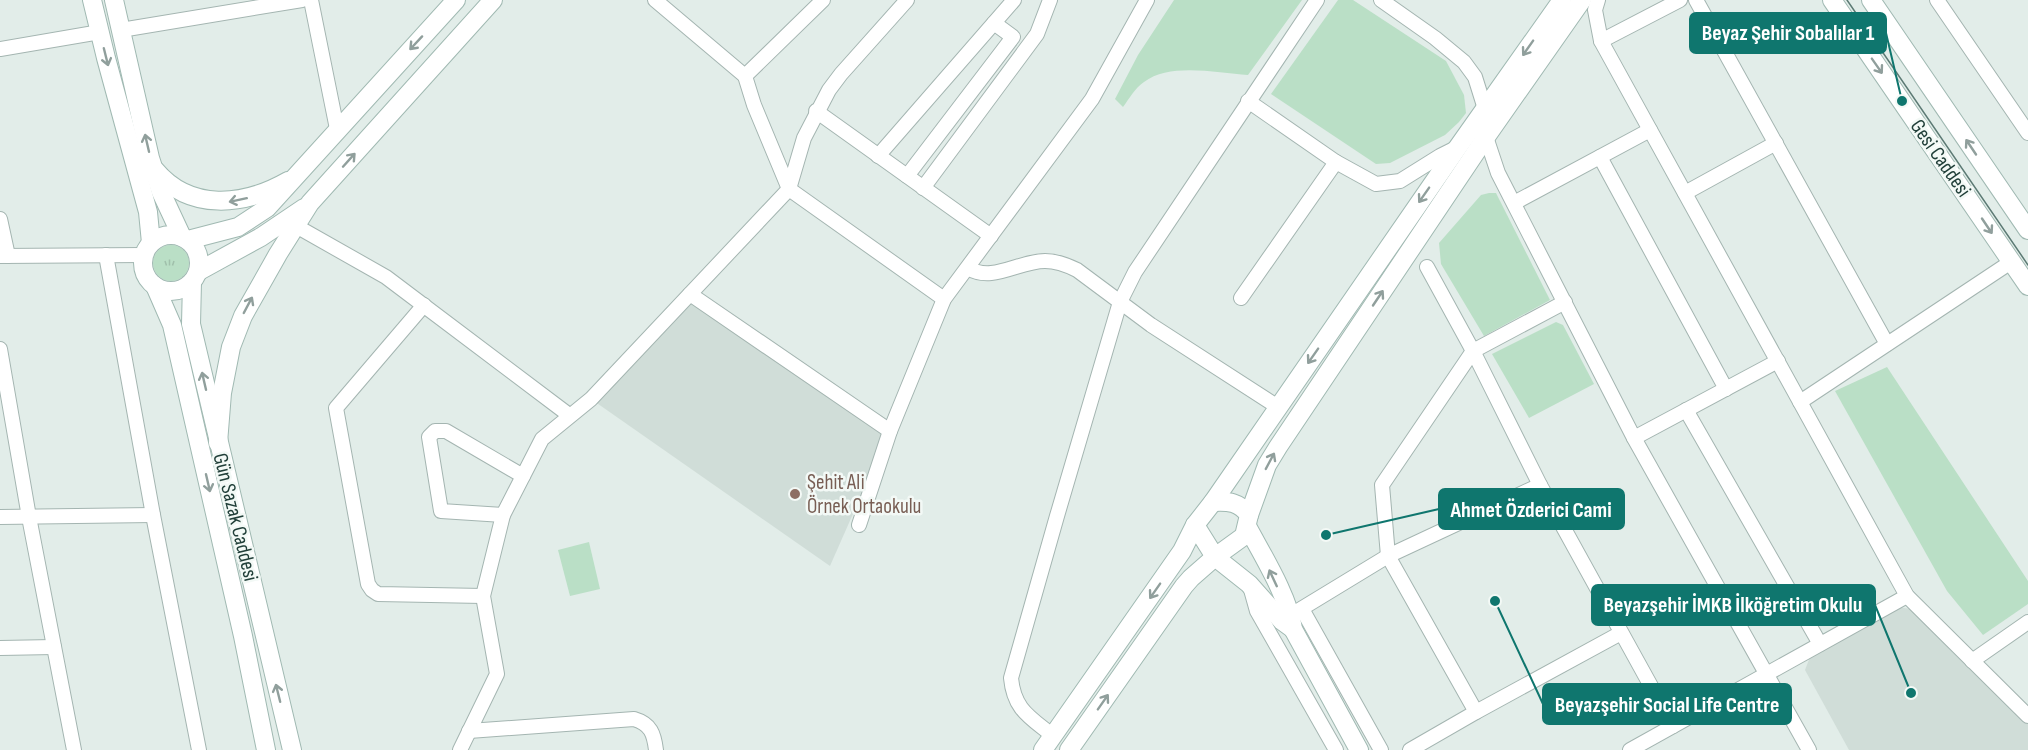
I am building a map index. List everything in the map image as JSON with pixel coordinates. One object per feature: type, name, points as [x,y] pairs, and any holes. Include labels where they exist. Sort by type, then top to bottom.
[{"type":"main road","points":[[92,0],[148,212],[148,249],[143,262],[146,275],[154,286],[167,291],[187,287],[195,277],[261,237],[310,203]]},
{"type":"main road","points":[[114,0],[152,167],[160,192],[185,238],[193,245],[199,257],[195,277]]},
{"type":"main road","points":[[148,249],[162,236],[176,235],[185,238],[228,231],[248,222],[272,203],[456,0]]},
{"type":"main road","points":[[218,443],[224,377],[236,332],[251,300],[310,203],[493,0]]},
{"type":"main road","points":[[1048,743],[1182,551],[1194,525],[1562,0]]},
{"type":"main road","points":[[1069,750],[1184,586],[1215,557],[1244,536],[1267,465],[1278,447],[1486,137],[1582,0]]},
{"type":"main road","name":"Gesi Caddesi","points":[[1832,0],[2028,286]]},
{"type":"main road","name":"Gesi Caddesi","points":[[1871,0],[2028,230]]},
{"type":"main road","points":[[152,167],[182,192],[199,199],[218,202],[229,202],[254,196],[292,179]]},
{"type":"main road","name":"Gün Sazak Caddesi","points":[[195,277],[191,324],[292,750]]},
{"type":"main road","name":"Gün Sazak Caddesi","points":[[154,286],[172,325],[243,636],[266,750]]},
{"type":"main road","points":[[1213,501],[1235,502],[1243,508],[1262,553],[1359,750]]},
{"type":"main road","points":[[1194,525],[1215,557],[1249,584],[1282,621],[1295,618]]},
{"type":"street","points":[[121,30],[226,6],[302,0]]},
{"type":"street","points":[[311,0],[338,129]]},
{"type":"street","points":[[656,0],[745,76],[754,105],[789,189],[944,299]]},
{"type":"street","points":[[745,76],[823,0]]},
{"type":"street","points":[[460,750],[497,674],[483,596],[503,515],[542,439],[591,399],[789,189],[798,154],[816,111],[840,74],[907,0]]},
{"type":"street","points":[[878,156],[1014,0]]},
{"type":"street","points":[[923,188],[1037,34],[1050,0]]},
{"type":"street","points":[[1048,743],[1019,706],[1012,692],[1011,678],[1120,302],[1136,272],[1317,0]]},
{"type":"street","points":[[1380,0],[1435,38],[1464,62],[1475,77],[1485,109],[1486,137],[1498,173],[1634,438],[1809,750]]},
{"type":"street","points":[[1598,0],[1595,10],[1601,41],[1907,596],[2028,716]]},
{"type":"street","points":[[1601,41],[1680,0]]},
{"type":"street","points":[[1696,0],[1887,344]]},
{"type":"street","points":[[1937,0],[2028,133]]},
{"type":"street","points":[[859,525],[890,431],[944,299],[1092,99],[1142,4]]},
{"type":"street","points":[[907,176],[1013,37],[994,23]]},
{"type":"street","points":[[0,50],[100,32]]},
{"type":"street","points":[[1248,101],[1336,162],[1376,184],[1391,183],[1408,177],[1432,160],[1458,147]]},
{"type":"street","points":[[816,111],[991,236]]},
{"type":"street","points":[[1514,203],[1650,130]]},
{"type":"street","points":[[1685,193],[1776,143]]},
{"type":"street","points":[[1600,157],[1726,389]]},
{"type":"street","points":[[1241,298],[1336,162]]},
{"type":"street","points":[[0,219],[4,256],[106,255],[148,249]]},
{"type":"street","points":[[296,226],[386,276],[569,415]]},
{"type":"street","points":[[106,255],[153,515],[199,750]]},
{"type":"street","points":[[968,268],[977,274],[988,274],[1046,261],[1077,270],[1150,325],[1278,407]]},
{"type":"street","points":[[1800,402],[2011,262]]},
{"type":"street","points":[[1427,267],[1473,351],[1540,485],[1672,726]]},
{"type":"street","points":[[690,294],[890,431]]},
{"type":"street","points":[[1476,712],[1388,556],[1382,485],[1473,351],[1565,302]]},
{"type":"street","points":[[423,304],[336,408],[368,584],[378,594],[483,596]]},
{"type":"street","points":[[0,349],[2,377],[74,750]]},
{"type":"street","points":[[1634,438],[1778,361]]},
{"type":"street","points":[[1686,410],[1820,644]]},
{"type":"street","points":[[503,515],[441,511],[429,437],[435,431],[446,431],[523,476]]},
{"type":"street","points":[[1381,750],[1295,618],[1388,556],[1540,485]]},
{"type":"street","points":[[0,517],[153,515]]},
{"type":"street","points":[[1249,584],[1257,611],[1335,750]]},
{"type":"street","points":[[1630,750],[1907,596]]},
{"type":"street","points":[[1972,661],[2028,622]]},
{"type":"street","points":[[1410,750],[1621,633]]},
{"type":"street","points":[[0,648],[54,647]]},
{"type":"street","points":[[469,731],[634,719],[644,723],[652,730],[656,750]]},
{"type":"shaded area","name":"Şehit Ali Örnek Ortaokulu","points":[[690,294],[893,423],[830,566],[591,399]]},
{"type":"shaded area","points":[[1896,607],[1912,609],[2028,716],[2028,750],[1849,750],[1805,670],[1810,657]]},
{"type":"green space","points":[[1174,0],[1302,0],[1248,75],[1194,70],[1167,72],[1141,84],[1123,107],[1115,99],[1138,55]]},
{"type":"green space","points":[[1338,0],[1353,0],[1446,61],[1464,95],[1466,113],[1445,135],[1390,163],[1376,164],[1271,94]]},
{"type":"green space","points":[[1496,193],[1550,300],[1484,336],[1441,264],[1439,243],[1481,195]]},
{"type":"green space","points":[[171,245],[184,250],[189,263],[184,276],[171,281],[158,276],[153,263],[158,250]]},
{"type":"green space","points":[[1556,322],[1563,325],[1594,384],[1529,418],[1492,354]]},
{"type":"green space","points":[[1887,367],[2028,581],[2028,604],[1983,635],[1947,591],[1835,391]]},
{"type":"green space","points":[[589,542],[600,589],[570,596],[558,550]]},
{"type":"tram line","points":[[1847,0],[2028,265]]},
{"type":"place","name":"Beyaz Şehir Sobalılar 1","points":[[1902,101]]},
{"type":"place","name":"Şehit Ali Örnek Ortaokulu","points":[[795,494]]},
{"type":"place","name":"Ahmet Özderici Cami","points":[[1326,535]]},
{"type":"place","name":"Beyazşehir Social Life Centre","points":[[1495,601]]},
{"type":"place","name":"Beyazşehir İMKB İlköğretim Okulu","points":[[1911,693]]}]
